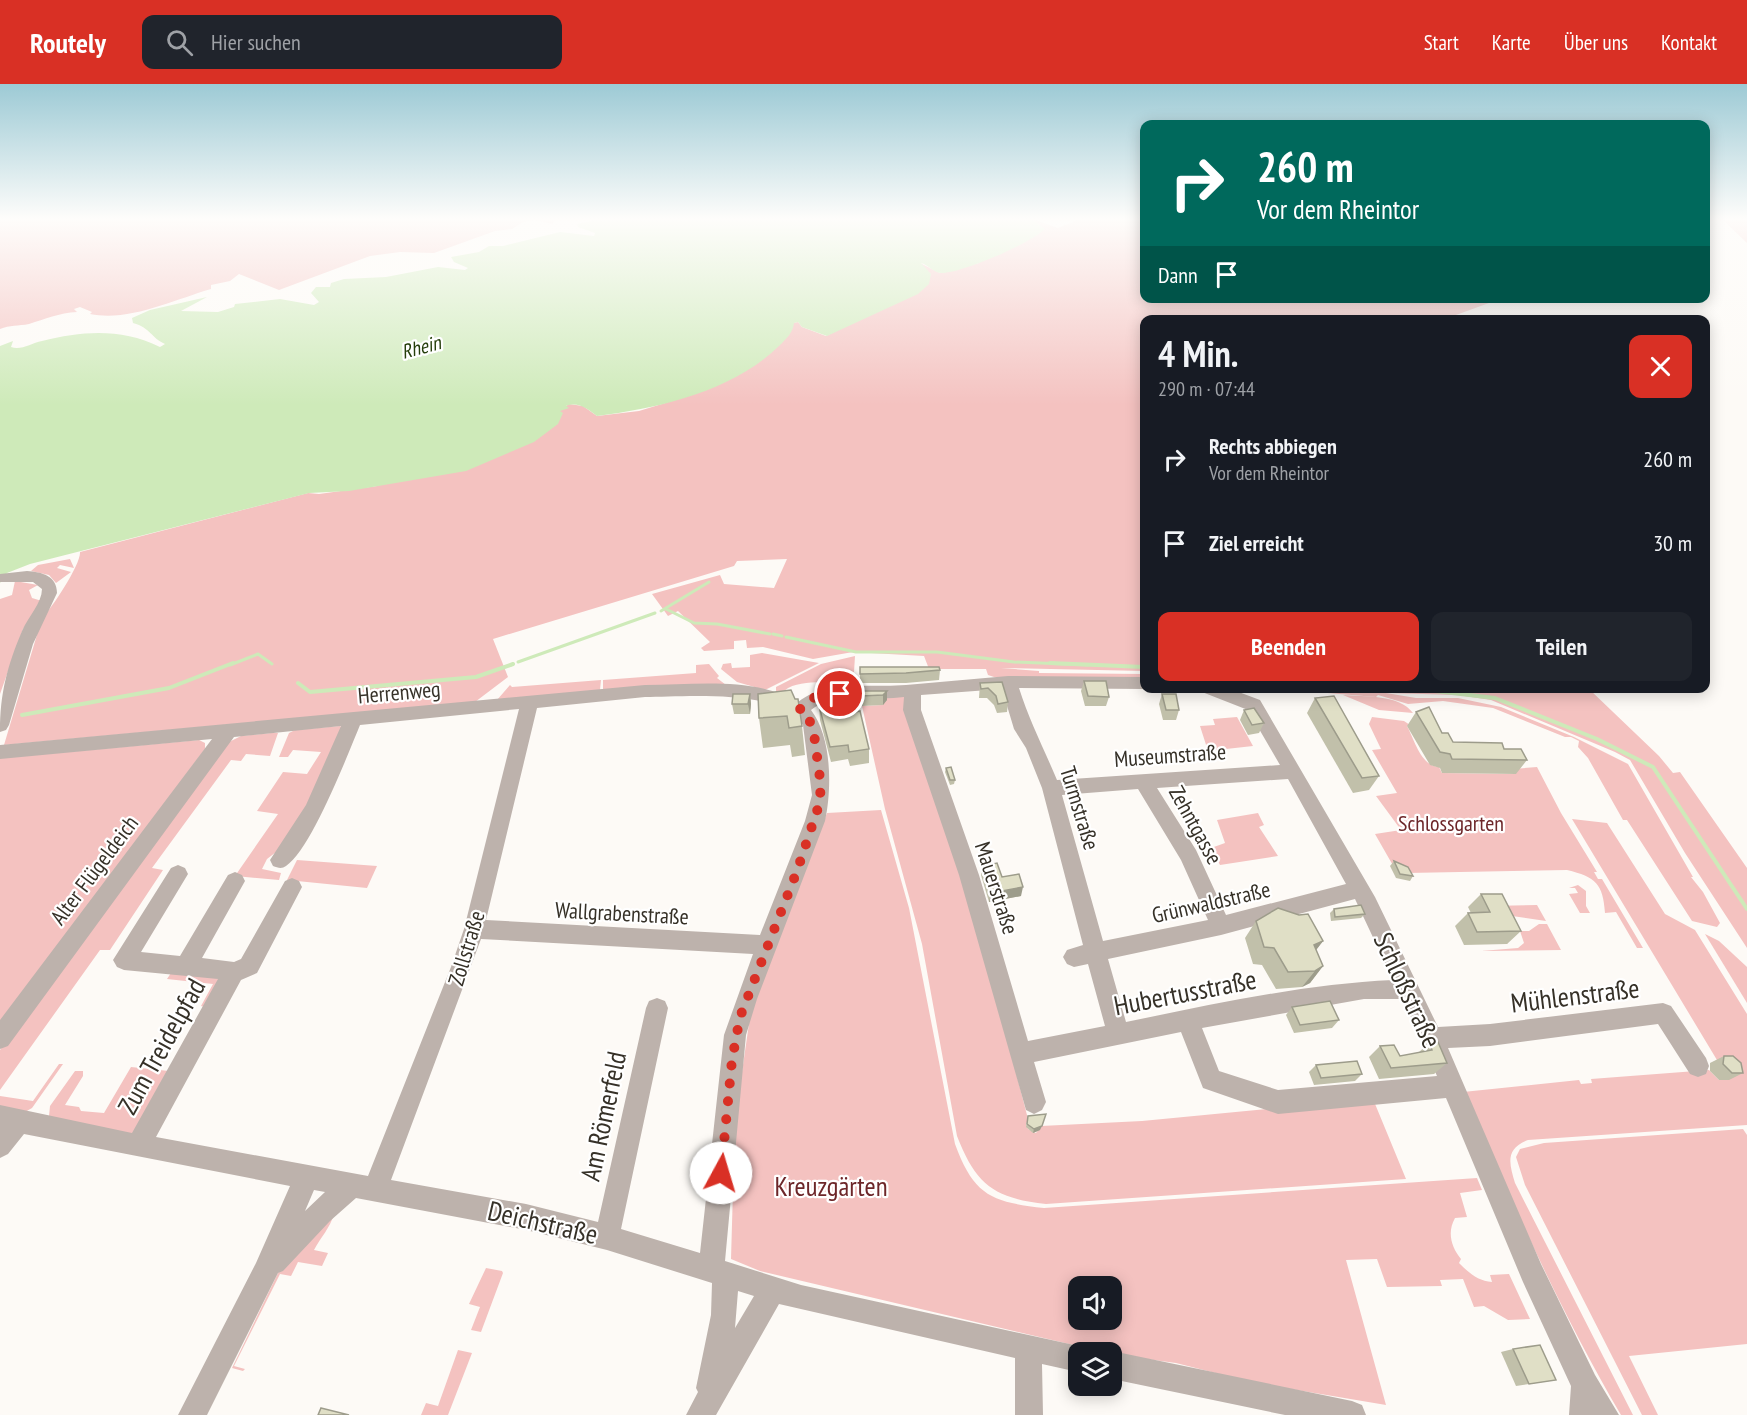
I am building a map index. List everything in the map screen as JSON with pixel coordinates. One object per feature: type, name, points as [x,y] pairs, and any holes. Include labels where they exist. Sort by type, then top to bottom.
[{"type":"street","points":[[0,725],[28,635],[48,598],[50,588],[45,581],[36,578],[3,578]]},
{"type":"street","points":[[702,1412],[717,1356],[724,1315],[718,1272],[735,1035],[746,999],[808,841],[821,795],[812,725],[799,710],[813,698],[863,692],[909,691],[1008,682],[1140,682]]},
{"type":"street","name":"Turmstraße","points":[[1008,682],[1023,729],[1034,746],[1051,788],[1084,955],[1118,1034]]},
{"type":"street","name":"Herrenweg","points":[[0,752],[530,700],[645,691],[733,691],[765,696],[799,710]]},
{"type":"street","name":"Mauerstraße","points":[[909,691],[912,710],[969,875],[1034,1102]]},
{"type":"street","name":"Schloßstraße","points":[[1222,693],[1254,705],[1359,889],[1432,1038],[1532,1273],[1585,1385],[1605,1415]]},
{"type":"street","name":"Zollstraße","points":[[364,1186],[447,1010],[474,929],[530,700]]},
{"type":"street","points":[[280,860],[296,841],[327,783],[353,719]]},
{"type":"street","name":"Alter Flügeldeich","points":[[0,1038],[228,731]]},
{"type":"street","name":"Museumstraße","points":[[1051,788],[1293,771]]},
{"type":"street","name":"Zehntgasse","points":[[1142,780],[1189,856],[1221,926]]},
{"type":"street","name":"Zum Treidelpfad","points":[[178,874],[124,960],[228,970],[232,973]]},
{"type":"street","name":"Zum Treidelpfad","points":[[186,965],[235,881]]},
{"type":"street","name":"Zum Treidelpfad","points":[[138,1146],[232,973],[249,966],[292,887]]},
{"type":"street","name":"Grünwaldstraße","points":[[1084,955],[1221,926],[1359,889]]},
{"type":"street","name":"Wallgrabenstraße","points":[[474,929],[768,945]]},
{"type":"street","name":"Hubertusstraße","points":[[1019,1054],[1251,1008],[1365,991],[1409,989]]},
{"type":"street","name":"Am Römerfeld","points":[[607,1237],[657,1008]]},
{"type":"street","name":"Mühlenstraße","points":[[1432,1038],[1490,1035],[1663,1013],[1698,1066]]},
{"type":"street","points":[[1188,1021],[1211,1080],[1278,1102],[1452,1086]]},
{"type":"street","points":[[0,1146],[9,1119]]},
{"type":"street","name":"Deichstraße","points":[[9,1119],[138,1146],[502,1212],[607,1237],[772,1290],[1068,1356]]},
{"type":"street","points":[[192,1415],[265,1272],[307,1177]]},
{"type":"street","points":[[265,1272],[321,1212],[364,1186]]},
{"type":"street","points":[[702,1412],[772,1290]]},
{"type":"street","points":[[1028,1347],[1029,1415]]},
{"type":"street","points":[[1122,1367],[1352,1415]]},
{"type":"street","name":"Schloßstraße","points":[[1583,1415],[1585,1385]]},
{"type":"green space","points":[[0,280],[231,280],[211,285],[211,289],[135,313],[105,316],[90,314],[92,312],[80,307],[74,309],[77,312],[0,329]]},
{"type":"green space","points":[[254,280],[305,280],[279,290]]},
{"type":"green space","points":[[910,280],[1140,280],[1140,303],[1489,303],[1456,315],[1140,315],[1140,671],[1001,668],[1039,671],[1039,673],[1140,674],[1140,677],[994,677],[988,675],[986,669],[929,669],[924,656],[853,652],[813,659],[763,647],[747,648],[746,640],[734,641],[734,649],[704,651],[701,648],[710,642],[678,611],[668,616],[652,594],[720,575],[724,584],[774,588],[787,559],[737,561],[734,566],[493,639],[508,677],[475,702],[4,745],[42,618],[71,576],[80,552],[308,493],[319,494],[377,486],[559,411],[569,404],[583,406],[597,416],[639,411],[688,396],[793,323],[798,322],[802,327],[826,336],[875,312]]},
{"type":"green space","points":[[70,559],[74,568],[60,565],[57,568],[71,572],[56,583],[49,575],[31,571],[38,565]]},
{"type":"green space","points":[[15,581],[38,585],[29,590],[32,598],[42,601],[23,629],[0,694],[0,599],[12,595]]},
{"type":"green space","points":[[762,653],[819,663],[765,690],[737,682],[721,669],[723,664],[731,663],[732,668],[750,667],[750,655]]},
{"type":"green space","points":[[855,656],[854,672],[846,677],[827,682],[797,685],[781,694],[776,692],[776,687],[821,664]]},
{"type":"green space","points":[[709,664],[719,676],[717,678],[726,685],[603,690],[603,680],[696,673],[696,665]]},
{"type":"green space","points":[[601,680],[600,690],[497,700],[510,685],[512,687]]},
{"type":"green space","points":[[1328,693],[1386,693],[1416,698],[1458,698],[1501,707],[1574,737],[1628,764],[1693,877],[1691,877],[1703,892],[1720,923],[1717,927],[1692,921],[1627,820],[1623,820],[1588,758],[1578,747],[1579,741],[1493,708],[1443,701],[1408,704],[1378,695],[1376,697]]},
{"type":"green space","points":[[1386,693],[1593,693],[1659,756],[1673,773],[1680,772],[1747,868],[1747,948],[1685,853],[1630,760],[1491,700],[1458,695]]},
{"type":"green space","points":[[904,695],[991,976],[1028,1119],[1026,1124],[1028,1129],[1036,1133],[1041,1126],[1142,1121],[1373,1099],[1406,1179],[1046,1204],[1013,1198],[989,1186],[972,1166],[957,1136],[922,944],[885,809],[862,706],[882,705],[887,698]]},
{"type":"green space","points":[[1343,695],[1390,699],[1399,702],[1413,713],[1379,710]]},
{"type":"green space","points":[[1237,717],[1253,746],[1208,751],[1200,726],[1215,725],[1213,719]]},
{"type":"green space","name":"Schlossgarten","points":[[1372,717],[1404,721],[1410,725],[1407,726],[1423,758],[1433,766],[1439,767],[1442,773],[1515,774],[1513,769],[1537,767],[1561,813],[1597,872],[1594,872],[1598,879],[1602,879],[1643,948],[1637,948],[1616,912],[1605,913],[1600,888],[1596,883],[1577,873],[1567,870],[1407,873],[1395,869],[1375,834],[1401,830],[1376,796],[1397,793],[1372,750],[1381,749],[1369,724]]},
{"type":"green space","points":[[340,726],[344,729],[293,839],[267,859],[262,869],[281,873],[279,880],[235,876],[278,814],[257,811],[283,772],[307,774],[321,752],[293,750],[288,757],[279,757],[289,733],[295,730]]},
{"type":"green space","points":[[278,733],[270,756],[246,754],[241,761],[231,760],[152,868],[163,870],[110,950],[100,950],[0,1090],[0,1050],[227,743],[241,736]]},
{"type":"green space","points":[[199,740],[205,743],[205,749],[0,1024],[0,758]]},
{"type":"green space","name":"Kreuzgärten","points":[[881,810],[909,908],[955,1144],[962,1161],[978,1186],[998,1199],[1044,1208],[1477,1178],[1482,1190],[1460,1193],[1467,1217],[1455,1218],[1451,1229],[1455,1250],[1461,1259],[1459,1263],[1482,1280],[1492,1282],[1490,1275],[1509,1274],[1530,1319],[1508,1320],[1484,1306],[1474,1307],[1463,1279],[1440,1280],[1442,1286],[1387,1287],[1377,1259],[1346,1260],[1386,1405],[1255,1383],[1176,1363],[1122,1356],[1122,1342],[1068,1344],[760,1271],[731,1259],[735,1120],[751,1010],[827,813]]},
{"type":"green space","points":[[1258,813],[1264,825],[1259,827],[1278,856],[1220,865],[1211,848],[1225,843],[1217,820]]},
{"type":"green space","points":[[1572,819],[1607,823],[1665,914],[1695,930],[1747,1014],[1747,1125],[1528,1140],[1512,1152],[1510,1163],[1515,1183],[1633,1415],[1621,1415],[1577,1336],[1518,1215],[1463,1092],[1579,1080],[1581,1084],[1592,1083],[1591,1079],[1709,1070],[1719,1080],[1729,1080]]},
{"type":"green space","points":[[297,860],[377,866],[367,888],[287,880]]},
{"type":"green space","points":[[1578,885],[1586,891],[1586,906],[1590,913],[1580,913],[1569,894],[1578,893],[1575,888],[1569,888]]},
{"type":"green space","points":[[1537,905],[1546,921],[1505,915],[1511,936],[1507,944],[1488,906]]},
{"type":"green space","points":[[1539,924],[1547,924],[1561,950],[1481,951],[1518,948],[1524,943],[1520,931],[1529,931]]},
{"type":"green space","points":[[1705,934],[1719,941],[1747,967],[1747,1003]]},
{"type":"green space","points":[[171,973],[215,977],[219,980],[218,986],[137,1131],[129,1136],[53,1120],[49,1116],[50,1106],[75,1071],[83,1071],[83,1076],[65,1105],[79,1107],[81,1111],[104,1113],[131,1067],[169,1071],[205,1007],[201,1006],[213,984],[167,979]]},
{"type":"green space","points":[[59,1064],[63,1064],[32,1108],[25,1112],[0,1110],[0,1096],[33,1101]]},
{"type":"green space","points":[[1743,1129],[1747,1135],[1747,1344],[1629,1356],[1658,1415],[1642,1415],[1525,1185],[1516,1157],[1520,1149],[1544,1143]]},
{"type":"green space","points":[[334,1214],[314,1250],[328,1253],[322,1266],[298,1262],[291,1276],[280,1274],[234,1366],[245,1369],[243,1371],[232,1368],[278,1273]]},
{"type":"green space","points":[[486,1268],[503,1273],[481,1332],[471,1330],[480,1307],[469,1304]]},
{"type":"green space","points":[[458,1350],[472,1353],[448,1415],[421,1415],[426,1403],[438,1406]]},
{"type":"water","name":"Rhein","points":[[340,280],[930,280],[929,284],[918,294],[827,336],[802,327],[798,322],[794,323],[787,338],[761,362],[718,386],[694,395],[646,408],[597,416],[575,404],[566,406],[569,408],[560,411],[563,413],[558,424],[534,442],[466,471],[349,491],[309,493],[30,564],[7,573],[0,583],[0,346],[13,341],[11,347],[19,348],[72,335],[102,333],[131,337],[160,347],[165,344],[144,328],[133,323],[132,318],[150,310],[207,297],[181,311],[218,312],[234,307],[235,304],[280,299],[314,305],[319,302],[311,293],[316,287],[330,287],[331,283]]},
{"type":"building","points":[[860,667],[939,667],[940,670],[860,674]]},
{"type":"building","points":[[1084,681],[1106,681],[1109,697],[1088,696]]},
{"type":"building","points":[[1002,682],[1008,702],[998,704],[996,696],[988,688],[981,689],[980,683]]},
{"type":"building","points":[[791,690],[795,699],[798,699],[802,726],[789,728],[787,716],[759,718],[758,694]]},
{"type":"building","points":[[861,691],[887,691],[883,695],[861,696]]},
{"type":"building","points":[[733,694],[750,694],[748,704],[732,704]]},
{"type":"building","points":[[1162,694],[1176,694],[1179,710],[1166,710]]},
{"type":"building","points":[[1334,696],[1379,776],[1362,778],[1315,698]]},
{"type":"building","points":[[849,702],[851,713],[860,711],[869,749],[849,752],[848,745],[830,747],[819,706]]},
{"type":"building","points":[[1429,707],[1442,733],[1448,733],[1453,742],[1502,743],[1504,749],[1521,749],[1527,760],[1452,759],[1450,754],[1440,752],[1416,712]]},
{"type":"building","points":[[1254,708],[1264,723],[1252,725],[1244,710]]},
{"type":"building","points":[[951,767],[955,780],[950,780],[946,768]]},
{"type":"building","points":[[1394,861],[1408,867],[1413,876],[1400,874]]},
{"type":"building","points":[[997,863],[1002,877],[1019,874],[1023,887],[991,893],[983,866]]},
{"type":"building","points":[[1481,894],[1502,894],[1521,931],[1477,932],[1468,913],[1490,912]]},
{"type":"building","points":[[1361,905],[1365,914],[1335,917],[1334,909]]},
{"type":"building","points":[[1278,908],[1299,915],[1308,914],[1323,941],[1314,945],[1323,966],[1315,971],[1288,972],[1274,948],[1264,947],[1256,921]]},
{"type":"building","points":[[1330,1001],[1339,1020],[1300,1025],[1292,1007]]},
{"type":"building","points":[[1438,1042],[1447,1063],[1391,1068],[1380,1046],[1394,1045],[1400,1056],[1432,1050],[1429,1043]]},
{"type":"building","points":[[1724,1056],[1733,1056],[1741,1063],[1743,1073],[1732,1073],[1723,1064]]},
{"type":"building","points":[[1357,1061],[1362,1074],[1321,1078],[1316,1065]]},
{"type":"building","points":[[1046,1114],[1042,1126],[1034,1129],[1027,1124],[1028,1116]]},
{"type":"building","points":[[1540,1345],[1556,1380],[1529,1384],[1513,1349]]},
{"type":"building","points":[[321,1408],[349,1415],[318,1415]]},
{"type":"waterway","points":[[661,611],[709,582]]},
{"type":"waterway","points":[[666,609],[694,623],[717,624],[770,634]]},
{"type":"waterway","points":[[518,662],[655,613]]},
{"type":"waterway","points":[[773,634],[782,636]]},
{"type":"waterway","points":[[786,637],[856,652],[937,652],[1014,662],[1089,665]]},
{"type":"waterway","points":[[230,665],[258,654],[272,664]]},
{"type":"waterway","points":[[22,715],[169,688],[233,663]]},
{"type":"waterway","points":[[1050,663],[1140,667]]},
{"type":"waterway","points":[[298,683],[310,692],[476,677],[513,664],[511,665]]},
{"type":"waterway","points":[[1452,693],[1495,698],[1597,739],[1653,767],[1747,909]]},
{"type":"route","points":[[721,1173],[735,1035],[746,999],[815,821],[821,795],[812,725],[806,715],[799,710],[813,698],[840,694]]}]
